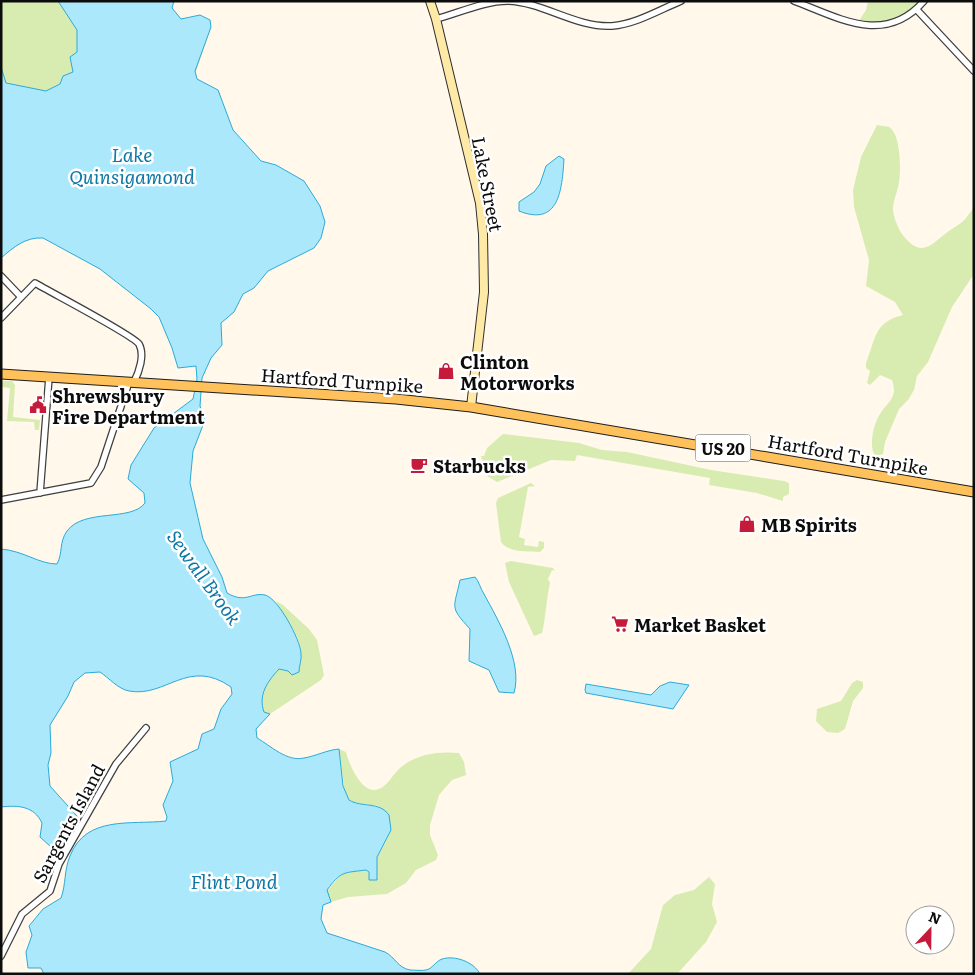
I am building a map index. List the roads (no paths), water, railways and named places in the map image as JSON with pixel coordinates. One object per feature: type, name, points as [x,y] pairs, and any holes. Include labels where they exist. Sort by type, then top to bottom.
[{"type":"main road","name":"Lake Street","points":[[430,1],[436,18],[479,198],[484,234],[484,291],[471,407]]},
{"type":"main road","name":"Hartford Turnpike","points":[[1,374],[396,399],[471,407],[974,492]]},
{"type":"street","points":[[436,18],[491,4],[511,2],[594,24],[613,26],[630,22],[681,1]]},
{"type":"street","points":[[794,1],[866,26],[895,23],[917,10],[924,1]]},
{"type":"street","points":[[917,10],[974,71]]},
{"type":"street","points":[[1,276],[22,297]]},
{"type":"street","points":[[1,318],[35,284],[133,338],[138,343],[140,350],[139,368],[132,382],[101,468],[93,481],[88,484],[1,500]]},
{"type":"street","points":[[40,493],[49,378]]},
{"type":"street","name":"Sargents Island","points":[[1,956],[22,914],[50,891],[59,864],[116,764],[146,728]]},
{"type":"water","name":"Flint Pond","points":[[58,1],[174,1],[172,8],[181,19],[200,15],[210,20],[211,27],[195,71],[197,79],[218,90],[233,130],[261,161],[276,165],[304,181],[320,206],[325,222],[321,238],[314,248],[268,271],[254,288],[243,294],[234,312],[221,323],[222,345],[211,358],[202,378],[200,406],[205,420],[193,451],[190,483],[203,539],[222,577],[227,593],[239,598],[265,595],[270,598],[288,620],[300,647],[299,672],[292,675],[288,671],[279,669],[265,689],[262,706],[264,712],[270,714],[256,729],[257,738],[285,756],[298,759],[339,749],[343,786],[349,800],[359,804],[375,806],[389,815],[391,830],[377,857],[377,880],[369,880],[369,872],[366,870],[347,873],[339,876],[327,890],[331,902],[323,905],[321,919],[327,933],[385,952],[406,969],[426,970],[442,959],[453,958],[464,960],[480,974],[44,974],[41,968],[28,968],[26,952],[32,935],[29,926],[43,909],[61,898],[68,861],[77,843],[87,834],[98,828],[124,823],[166,821],[167,817],[163,805],[173,781],[170,762],[198,749],[202,734],[214,729],[221,709],[232,694],[231,687],[216,679],[202,676],[178,680],[142,692],[125,690],[100,672],[85,673],[74,682],[68,696],[50,725],[51,753],[48,765],[50,786],[77,816],[72,831],[60,844],[51,847],[40,837],[42,823],[35,813],[25,808],[1,807],[1,549],[57,564],[65,535],[75,524],[95,517],[129,512],[138,509],[145,503],[144,493],[128,479],[131,465],[154,428],[193,399],[197,379],[196,366],[178,368],[159,317],[100,269],[43,238],[25,241],[1,258],[1,67],[6,83],[46,91],[60,84],[63,76],[73,72],[70,57],[77,52],[77,30]]},
{"type":"water","points":[[559,156],[564,159],[562,182],[556,203],[543,214],[532,215],[519,211],[519,202],[534,192],[540,184],[546,166]]},
{"type":"water","points":[[475,577],[508,642],[515,668],[516,681],[514,693],[499,692],[489,670],[469,661],[470,629],[456,611],[455,602],[460,580]]},
{"type":"water","points":[[670,682],[689,685],[673,709],[586,693],[585,690],[586,684],[651,695],[660,686]]},
{"type":"place","name":"Clinton Motorworks","points":[[446,371]]},
{"type":"place","name":"Shrewsbury Fire Department","points":[[38,405]]},
{"type":"place","name":"Starbucks","points":[[419,465]]},
{"type":"place","name":"MB Spirits","points":[[747,524]]},
{"type":"place","name":"Market Basket","points":[[620,624]]},
{"type":"water label","name":"Lake Quinsigamond","points":[[132,165]]},
{"type":"water label","name":"Sewall Brook","points":[[205,577]]}]
